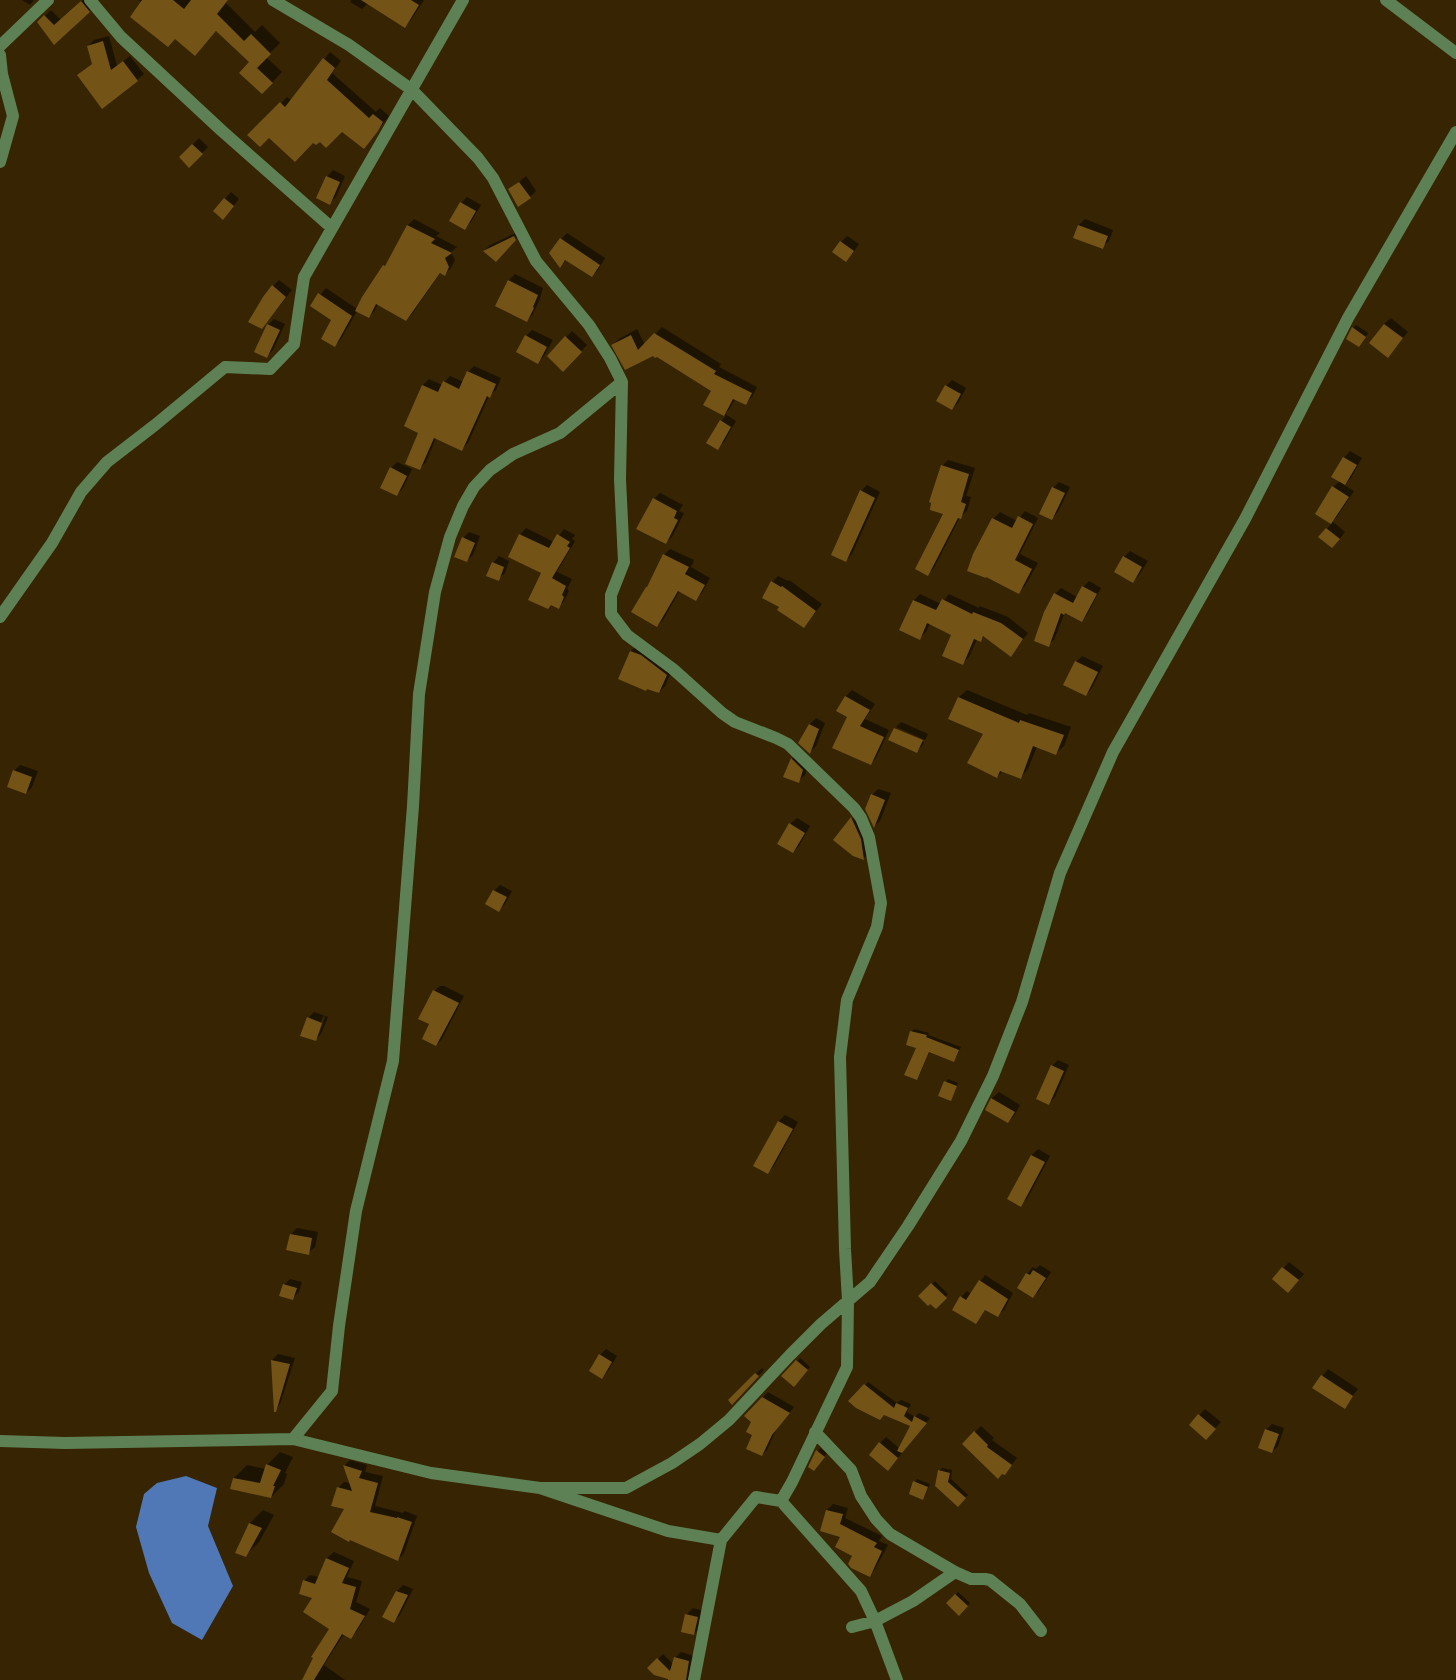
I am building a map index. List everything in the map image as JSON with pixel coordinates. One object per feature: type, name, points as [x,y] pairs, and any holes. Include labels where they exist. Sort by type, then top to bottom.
[{"type":"street","points":[[0,46],[48,0]]},
{"type":"street","points":[[90,0],[121,37],[221,130],[332,228]]},
{"type":"street","points":[[273,0],[350,44],[412,90],[478,158],[493,178],[536,261],[589,325],[610,358],[622,382],[620,479],[624,562],[611,595],[611,614],[627,636],[673,669],[722,713],[735,722],[788,744],[854,808],[861,818],[869,837],[881,903],[878,927],[847,1000],[840,1058],[848,1301],[847,1368],[781,1501]]},
{"type":"street","points":[[0,617],[52,543],[81,492],[107,462],[225,367],[270,369],[294,344],[304,277],[464,0]]},
{"type":"street","points":[[1386,0],[1456,53]]},
{"type":"street","points":[[0,55],[2,74],[13,116],[0,162]]},
{"type":"street","points":[[0,1441],[65,1443],[189,1439],[292,1439],[431,1473],[540,1488],[626,1488],[672,1463],[729,1420],[790,1355],[870,1282],[908,1226],[961,1141],[993,1076],[1022,1002],[1060,873],[1113,752],[1245,519],[1348,318],[1456,132]]},
{"type":"street","points":[[292,1439],[332,1391],[356,1211],[393,1061],[413,806],[419,694],[435,592],[450,537],[463,506],[474,487],[490,470],[513,454],[560,433],[622,382]]},
{"type":"street","points":[[815,1432],[851,1470],[861,1496],[876,1520],[890,1534],[955,1572],[971,1579],[986,1578],[990,1580],[1020,1604],[1040,1631]]},
{"type":"street","points":[[540,1488],[668,1531],[721,1540]]},
{"type":"street","points":[[694,1680],[721,1540],[756,1497],[781,1501],[861,1591],[875,1621],[897,1680]]},
{"type":"street","points":[[852,1627],[875,1621],[913,1601],[955,1572]]},
{"type":"water","points":[[186,1476],[217,1488],[208,1526],[233,1586],[202,1640],[172,1623],[149,1573],[136,1527],[144,1494],[157,1483]]},
{"type":"building","points":[[142,0],[173,0],[184,9],[191,0],[228,0],[217,14],[244,41],[251,34],[271,54],[257,68],[273,83],[262,94],[239,73],[249,62],[216,31],[195,56],[175,39],[168,47],[130,17]]},
{"type":"building","points":[[361,0],[411,0],[419,5],[405,28]]},
{"type":"building","points":[[81,1],[90,12],[54,45],[37,22],[44,15],[54,25]]},
{"type":"building","points":[[103,41],[111,70],[123,61],[138,81],[102,109],[77,75],[92,64],[87,46]]},
{"type":"building","points":[[323,58],[335,68],[327,80],[369,118],[373,114],[383,122],[378,131],[364,149],[342,132],[326,148],[320,142],[316,145],[313,143],[295,162],[269,138],[260,147],[247,135],[280,102],[285,107]]},
{"type":"building","points":[[192,144],[203,154],[189,168],[179,157]]},
{"type":"building","points":[[326,176],[340,182],[330,205],[316,198]]},
{"type":"building","points":[[519,182],[531,198],[518,207],[508,189]]},
{"type":"building","points":[[224,198],[234,206],[223,220],[213,211]]},
{"type":"building","points":[[460,202],[476,211],[465,230],[449,221]]},
{"type":"building","points":[[407,225],[435,239],[431,243],[452,253],[445,258],[449,267],[445,276],[440,273],[406,321],[376,304],[369,318],[355,311],[383,265],[385,266]]},
{"type":"building","points":[[1078,225],[1108,236],[1103,249],[1073,238]]},
{"type":"building","points":[[514,236],[516,240],[496,262],[483,251]]},
{"type":"building","points":[[560,238],[600,265],[592,277],[565,260],[560,268],[549,253]]},
{"type":"building","points":[[840,241],[854,251],[846,262],[832,252]]},
{"type":"building","points":[[508,280],[538,295],[527,322],[495,306]]},
{"type":"building","points":[[272,285],[286,297],[262,329],[248,322]]},
{"type":"building","points":[[318,293],[352,316],[335,347],[321,339],[331,320],[310,306]]},
{"type":"building","points":[[267,324],[280,330],[267,358],[254,352]]},
{"type":"building","points":[[1384,324],[1403,338],[1388,358],[1369,343]]},
{"type":"building","points":[[1352,327],[1366,337],[1359,347],[1346,339]]},
{"type":"building","points":[[654,333],[716,371],[714,374],[752,393],[746,405],[733,399],[724,416],[703,405],[711,391],[657,357],[653,356],[625,370],[611,345],[631,335],[638,350]]},
{"type":"building","points":[[525,335],[547,347],[538,364],[516,352]]},
{"type":"building","points":[[565,336],[582,352],[563,372],[547,356]]},
{"type":"building","points":[[467,371],[496,384],[490,398],[487,396],[462,451],[434,438],[420,470],[405,464],[418,433],[404,426],[422,385],[438,392],[443,381],[459,389]]},
{"type":"building","points":[[945,385],[961,394],[952,410],[936,401]]},
{"type":"building","points":[[720,420],[731,427],[718,450],[706,443]]},
{"type":"building","points":[[1343,457],[1357,465],[1345,485],[1331,477]]},
{"type":"building","points":[[941,465],[969,474],[961,502],[966,504],[961,519],[958,518],[928,576],[915,569],[943,514],[930,510],[931,503],[929,502]]},
{"type":"building","points":[[390,467],[407,476],[397,496],[380,488]]},
{"type":"building","points":[[1332,486],[1349,497],[1331,524],[1315,514]]},
{"type":"building","points":[[1052,487],[1065,493],[1052,520],[1039,514]]},
{"type":"building","points":[[860,490],[875,498],[846,562],[831,555]]},
{"type":"building","points":[[653,498],[677,511],[674,518],[678,520],[666,544],[636,529]]},
{"type":"building","points":[[1018,516],[1033,524],[1015,560],[1032,569],[1019,594],[986,577],[967,571],[973,554],[992,518],[1012,528]]},
{"type":"building","points":[[1326,528],[1340,539],[1332,548],[1318,537]]},
{"type":"building","points":[[519,534],[549,548],[557,534],[570,542],[567,546],[570,548],[552,578],[566,586],[559,609],[551,605],[548,609],[528,600],[541,573],[508,557]]},
{"type":"building","points":[[462,537],[475,543],[467,562],[454,557]]},
{"type":"building","points":[[663,554],[689,567],[685,574],[705,585],[696,601],[678,591],[657,627],[631,612],[647,587]]},
{"type":"building","points":[[1123,556],[1142,567],[1133,583],[1114,572]]},
{"type":"building","points":[[492,562],[504,567],[499,581],[486,576]]},
{"type":"building","points":[[771,581],[782,586],[816,611],[804,628],[777,610],[779,607],[762,598]]},
{"type":"building","points":[[1082,586],[1097,594],[1082,622],[1065,613],[1064,615],[1061,613],[1049,647],[1034,641],[1044,612],[1054,593],[1073,603]]},
{"type":"building","points":[[942,599],[972,614],[973,612],[1001,623],[1023,639],[1011,657],[983,636],[981,642],[974,639],[963,665],[942,656],[951,635],[927,623],[920,640],[899,630],[913,600],[936,610]]},
{"type":"building","points":[[630,651],[641,655],[667,675],[659,693],[647,689],[646,691],[618,679]]},
{"type":"building","points":[[1075,661],[1098,672],[1086,696],[1063,685]]},
{"type":"building","points":[[845,696],[870,710],[860,726],[884,737],[871,765],[832,748],[847,717],[836,711]]},
{"type":"building","points":[[958,697],[1019,723],[1020,720],[1064,735],[1056,755],[1033,746],[1021,779],[1000,771],[997,778],[967,763],[983,734],[948,719]]},
{"type":"building","points":[[809,724],[819,729],[810,754],[798,743]]},
{"type":"building","points":[[894,728],[923,740],[917,753],[888,740]]},
{"type":"building","points":[[791,758],[803,770],[799,783],[783,777]]},
{"type":"building","points":[[13,770],[32,777],[26,794],[7,787]]},
{"type":"building","points":[[871,794],[885,800],[874,828],[865,809]]},
{"type":"building","points":[[851,817],[861,839],[864,860],[853,856],[833,840]]},
{"type":"building","points":[[789,823],[805,833],[793,853],[777,844]]},
{"type":"building","points":[[493,890],[507,897],[499,912],[485,904]]},
{"type":"building","points":[[433,990],[459,1003],[436,1046],[422,1039],[429,1024],[418,1019]]},
{"type":"building","points":[[307,1017],[322,1023],[316,1041],[300,1036]]},
{"type":"building","points":[[910,1031],[927,1035],[926,1037],[959,1050],[954,1062],[929,1052],[917,1080],[904,1075],[916,1048],[906,1045]]},
{"type":"building","points":[[1051,1065],[1064,1071],[1049,1105],[1036,1099]]},
{"type":"building","points":[[944,1081],[957,1086],[951,1101],[938,1096]]},
{"type":"building","points":[[991,1098],[1015,1112],[1008,1123],[985,1110]]},
{"type":"building","points":[[778,1121],[793,1129],[768,1174],[753,1166]]},
{"type":"building","points":[[1031,1155],[1045,1162],[1021,1207],[1007,1199]]},
{"type":"building","points":[[290,1234],[312,1238],[309,1255],[286,1250]]},
{"type":"building","points":[[1282,1267],[1299,1280],[1288,1293],[1272,1279]]},
{"type":"building","points":[[1033,1270],[1046,1278],[1033,1298],[1017,1288],[1026,1273],[1030,1275]]},
{"type":"building","points":[[979,1280],[1008,1299],[998,1317],[985,1310],[976,1324],[952,1310],[960,1296],[966,1300]]},
{"type":"building","points":[[931,1283],[947,1298],[936,1309],[930,1304],[928,1306],[918,1296]]},
{"type":"building","points":[[283,1284],[297,1288],[293,1300],[279,1296]]},
{"type":"building","points":[[599,1354],[612,1362],[602,1379],[589,1371]]},
{"type":"building","points":[[271,1360],[290,1364],[276,1412],[274,1412]]},
{"type":"building","points":[[796,1360],[808,1370],[794,1387],[781,1376]]},
{"type":"building","points":[[755,1373],[759,1376],[732,1405],[728,1400]]},
{"type":"building","points":[[1321,1375],[1353,1396],[1345,1409],[1312,1388]]},
{"type":"building","points":[[864,1384],[894,1408],[896,1403],[908,1408],[904,1416],[912,1422],[914,1416],[927,1423],[902,1453],[897,1451],[910,1426],[884,1415],[880,1420],[856,1408],[848,1401]]},
{"type":"building","points":[[762,1397],[790,1413],[772,1435],[762,1456],[746,1449],[752,1435],[746,1432],[751,1422],[744,1416]]},
{"type":"building","points":[[1198,1414],[1216,1429],[1206,1440],[1189,1425]]},
{"type":"building","points":[[1265,1429],[1279,1434],[1272,1453],[1258,1448]]},
{"type":"building","points":[[974,1431],[988,1445],[987,1447],[1012,1465],[1005,1475],[1002,1474],[998,1479],[962,1444]]},
{"type":"building","points":[[879,1442],[898,1458],[888,1471],[869,1455]]},
{"type":"building","points":[[816,1450],[825,1457],[814,1471],[808,1467]]},
{"type":"building","points":[[266,1464],[281,1470],[273,1486],[275,1486],[271,1498],[230,1489],[233,1478],[260,1483]]},
{"type":"building","points":[[343,1465],[362,1471],[359,1478],[378,1483],[370,1512],[412,1522],[398,1561],[350,1540],[349,1542],[331,1532],[344,1509],[331,1506],[337,1487],[352,1491]]},
{"type":"building","points":[[938,1470],[950,1473],[948,1482],[966,1498],[958,1507],[935,1486]]},
{"type":"building","points":[[913,1481],[928,1487],[923,1500],[909,1494]]},
{"type":"building","points":[[826,1510],[843,1514],[840,1524],[877,1543],[874,1547],[882,1551],[870,1577],[851,1568],[848,1564],[852,1556],[835,1547],[840,1537],[820,1531]]},
{"type":"building","points":[[249,1523],[262,1528],[246,1557],[235,1553]]},
{"type":"building","points":[[326,1558],[349,1568],[342,1583],[356,1587],[350,1609],[365,1616],[351,1639],[342,1634],[314,1680],[302,1680],[313,1658],[311,1657],[329,1629],[303,1612],[312,1598],[299,1594],[303,1580],[315,1584]]},
{"type":"building","points":[[396,1591],[408,1595],[394,1623],[382,1617]]},
{"type":"building","points":[[955,1594],[968,1606],[959,1616],[946,1603]]},
{"type":"building","points":[[685,1614],[698,1617],[694,1635],[681,1632]]},
{"type":"building","points":[[674,1657],[689,1661],[686,1680],[668,1680],[654,1675],[647,1668],[657,1658],[670,1671]]}]
